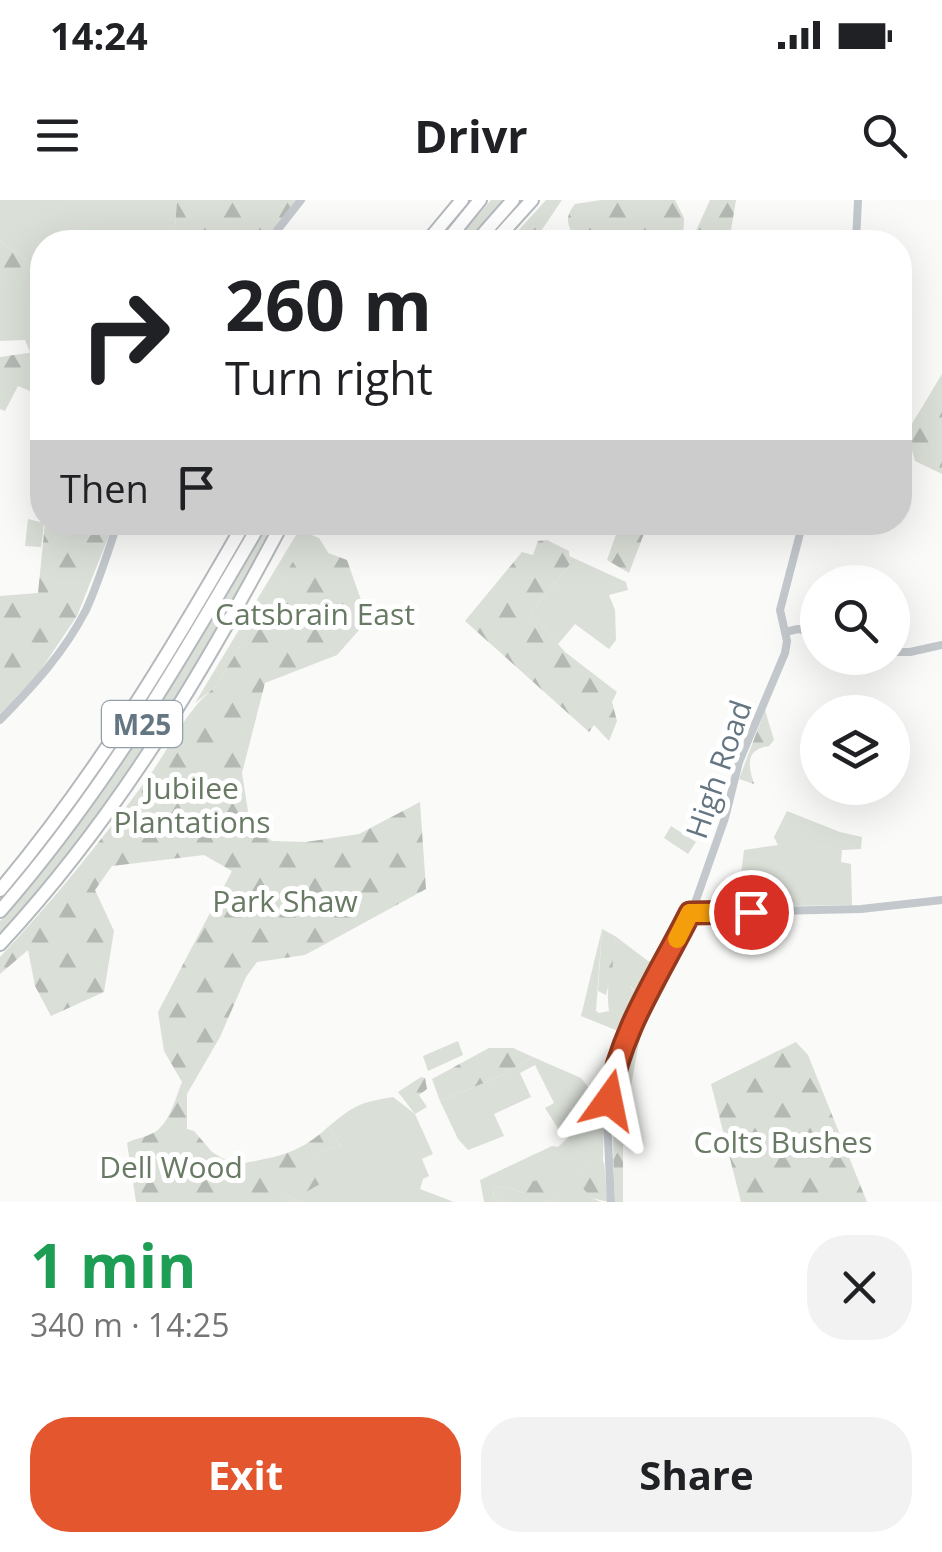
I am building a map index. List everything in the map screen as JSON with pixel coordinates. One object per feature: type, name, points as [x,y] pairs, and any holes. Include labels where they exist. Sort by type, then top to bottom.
[{"type":"highway","points":[[438,230],[462,200]]},
{"type":"highway","points":[[456,230],[480,200]]},
{"type":"highway","points":[[487,230],[513,200]]},
{"type":"highway","points":[[505,230],[532,200]]},
{"type":"highway","name":"M25","points":[[0,890],[78,792],[127,720],[236,535]]},
{"type":"highway","name":"M25","points":[[0,911],[132,740],[253,535]]},
{"type":"highway","name":"M25","points":[[0,944],[74,858],[140,768],[221,637],[276,535]]},
{"type":"street","points":[[277,230],[300,200]]},
{"type":"street","points":[[857,230],[858,200]]},
{"type":"street","points":[[0,720],[38,680],[72,635],[113,535]]},
{"type":"street","name":"High Road","points":[[611,1202],[608,1119],[616,1063],[628,1028],[690,913],[744,748],[785,654],[780,610],[800,535]]},
{"type":"street","points":[[785,632],[800,629]]},
{"type":"street","points":[[910,652],[942,645]]},
{"type":"street","points":[[690,913],[861,909],[942,900]]},
{"type":"green space","points":[[0,200],[177,200],[175,230],[30,230],[30,352],[25,340],[0,341],[0,297],[26,260],[0,241]]},
{"type":"green space","points":[[177,200],[296,200],[273,230],[175,230]]},
{"type":"green space","points":[[491,200],[504,200],[478,230],[465,230]]},
{"type":"green space","points":[[546,200],[562,200],[542,230],[519,230]]},
{"type":"green space","points":[[675,200],[684,218],[684,230],[571,230],[569,214],[575,204]]},
{"type":"green space","points":[[710,200],[736,200],[731,230],[696,230]]},
{"type":"green space","points":[[0,241],[26,260],[24,275],[0,297]]},
{"type":"green space","points":[[30,353],[30,391],[18,386],[5,411],[0,409],[0,357]]},
{"type":"green space","points":[[942,374],[942,474],[915,461],[912,424]]},
{"type":"green space","points":[[28,519],[30,535],[42,535],[41,547],[25,546]]},
{"type":"green space","points":[[44,535],[109,535],[77,616],[38,674],[0,714],[0,596],[38,593]]},
{"type":"green space","points":[[262,535],[269,535],[183,685],[116,788],[0,935],[0,921],[111,778]]},
{"type":"green space","points":[[296,535],[319,538],[329,554],[304,545],[215,687],[195,703]]},
{"type":"green space","points":[[616,535],[643,535],[629,573],[607,560]]},
{"type":"green space","points":[[547,540],[569,551],[570,564],[531,613],[565,652],[617,692],[612,702],[617,721],[609,741],[594,725],[589,732],[465,621],[522,552],[533,555],[538,541]]},
{"type":"green space","points":[[304,544],[347,560],[368,620],[337,655],[265,683],[242,773],[250,824],[272,841],[306,842],[359,834],[420,802],[426,889],[305,955],[257,962],[187,1094],[187,1129],[194,1131],[212,1152],[234,1165],[295,1150],[328,1127],[341,1146],[313,1154],[323,1173],[320,1184],[306,1192],[283,1193],[298,1202],[136,1202],[127,1143],[162,1125],[182,1082],[164,1051],[158,1012],[232,871],[204,855],[112,866],[95,890],[114,931],[104,992],[51,1016],[35,986],[28,950],[0,974],[0,957],[94,848],[147,779],[186,719],[215,687]]},
{"type":"green space","points":[[569,556],[626,582],[628,590],[609,595],[615,610],[616,640],[609,649],[575,624],[558,644],[531,613],[570,564]]},
{"type":"green space","points":[[765,710],[774,740],[750,759],[754,784],[739,779]]},
{"type":"green space","points":[[787,811],[862,837],[861,849],[842,850],[841,862],[851,864],[852,905],[737,907],[744,850],[778,845],[774,837]]},
{"type":"green space","points":[[671,826],[696,842],[688,854],[664,838]]},
{"type":"green space","points":[[693,916],[700,919],[691,923],[665,988],[641,1031],[623,1130],[623,1202],[615,1202],[614,1119],[619,1070],[640,1013]]},
{"type":"green space","points":[[602,929],[596,1011],[609,1011],[615,936],[648,961],[631,987],[636,995],[634,1012],[623,1033],[581,1016]]},
{"type":"green space","points":[[602,929],[615,936],[606,995],[598,991]]},
{"type":"green space","points":[[648,961],[660,962],[634,1012],[636,995],[627,978]]},
{"type":"green space","points":[[458,1041],[463,1055],[428,1071],[423,1056]]},
{"type":"green space","name":"Colts Bushes","points":[[796,1042],[808,1055],[867,1202],[741,1202],[711,1084]]},
{"type":"green space","points":[[489,1048],[513,1048],[533,1057],[501,1076],[440,1101],[432,1079]]},
{"type":"green space","points":[[533,1057],[581,1078],[591,1091],[572,1122],[561,1133],[545,1108],[554,1103],[535,1065],[520,1073],[531,1097],[494,1114],[504,1136],[468,1150],[458,1139],[440,1101],[501,1076]]},
{"type":"green space","points":[[425,1078],[427,1089],[419,1095],[427,1107],[415,1114],[398,1092]]},
{"type":"green space","points":[[604,1095],[603,1163],[578,1169],[592,1198],[601,1202],[551,1202],[571,1177],[523,1193],[505,1186],[493,1189],[494,1198],[505,1202],[484,1202],[480,1180],[552,1146],[558,1147],[577,1129],[594,1098]]},
{"type":"green space","points":[[393,1097],[415,1114],[433,1154],[422,1159],[429,1176],[423,1179],[420,1189],[454,1202],[298,1202],[281,1192],[306,1192],[312,1154],[341,1146],[328,1127],[358,1106]]},
{"type":"green space","points":[[604,1162],[608,1202],[592,1198],[572,1177],[551,1202],[505,1202],[494,1198],[493,1189],[505,1186],[523,1193],[533,1181],[572,1176],[578,1169]]},
{"type":"slow traffic","points":[[677,939],[690,913],[714,913]]},
{"type":"route","points":[[609,1100],[628,1028],[690,913],[751,912]]},
{"type":"park label","name":"Catsbrain East","points":[[315,613]]},
{"type":"park label","name":"Jubilee Plantations","points":[[192,804]]},
{"type":"park label","name":"Park Shaw","points":[[285,900]]},
{"type":"park label","name":"Dell Wood","points":[[171,1166]]}]
